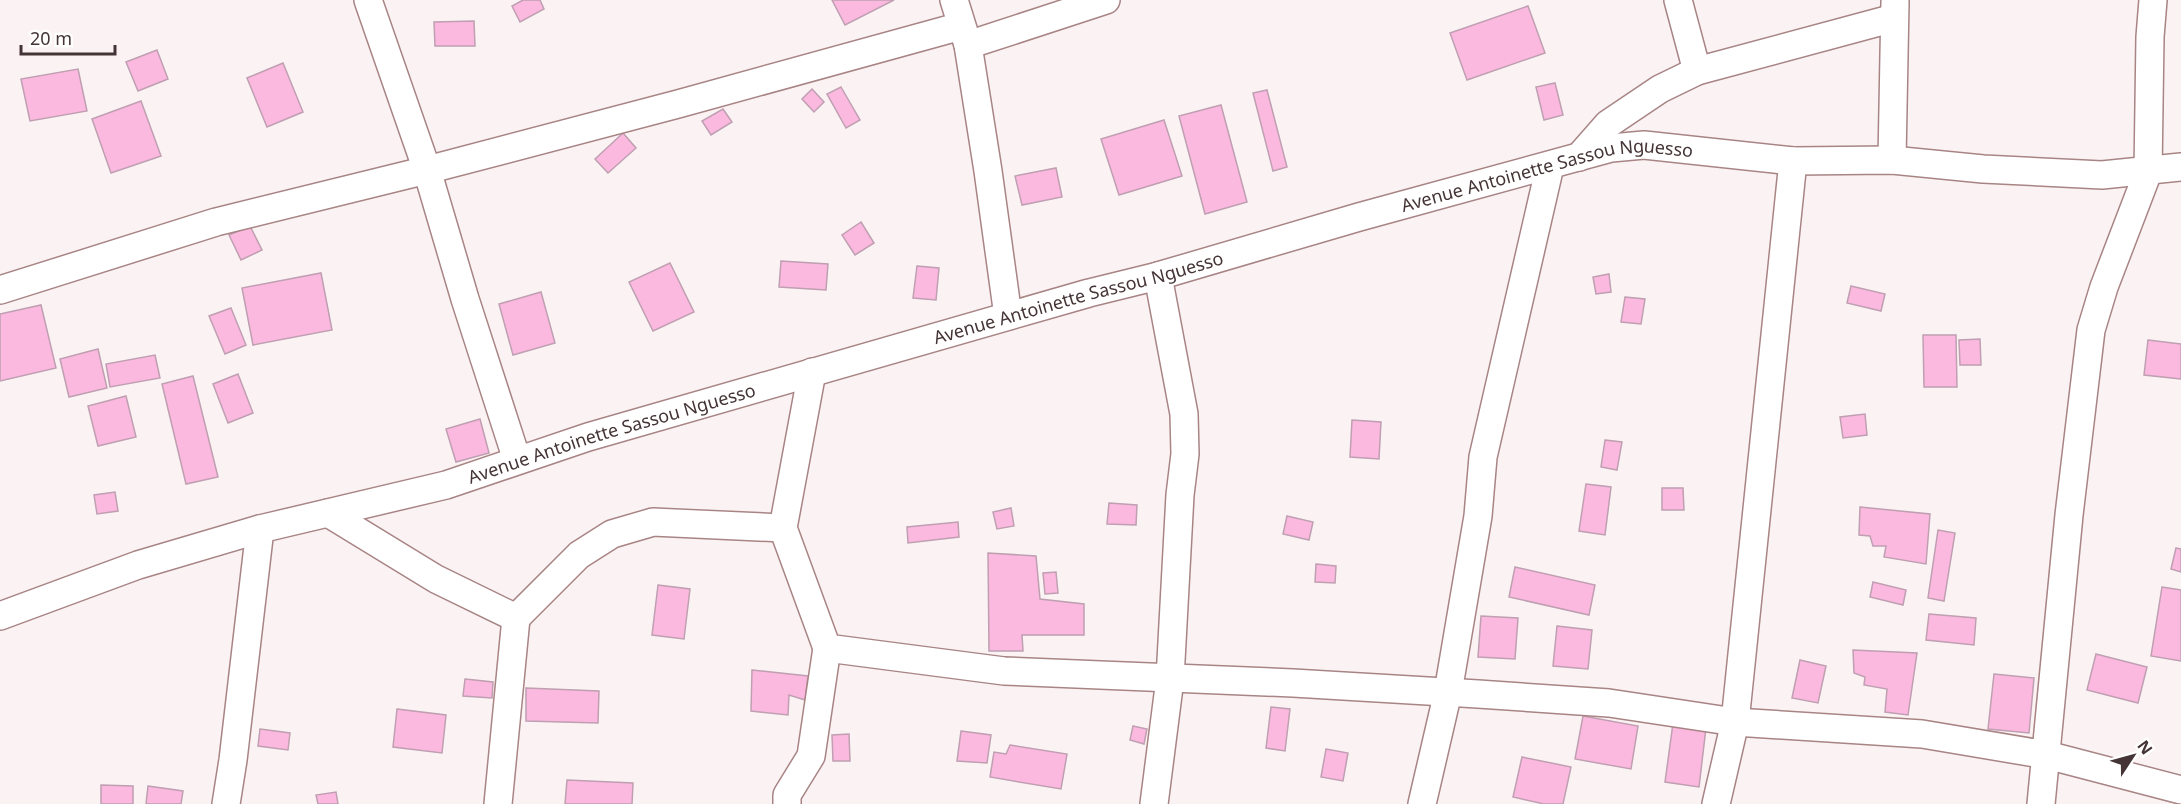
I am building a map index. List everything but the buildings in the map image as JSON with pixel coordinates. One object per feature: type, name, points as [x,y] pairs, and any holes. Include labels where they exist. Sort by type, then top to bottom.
[{"type":"street","points":[[368,0],[427,170],[465,299],[517,460]]},
{"type":"street","points":[[954,0],[964,35],[988,171],[1008,316]]},
{"type":"street","points":[[0,290],[216,222],[427,170],[689,101],[1106,0]]},
{"type":"street","points":[[1678,0],[1697,71]]},
{"type":"street","points":[[2041,804],[2069,515],[2091,330],[2104,287],[2148,172],[2150,37],[2153,0]]},
{"type":"street","points":[[1579,157],[1608,124],[1660,89],[1697,71],[1894,9],[1892,160]]},
{"type":"street","name":"Avenue Antoinette Sassou Nguesso","points":[[0,616],[138,565],[260,529],[446,485],[588,436],[1008,316],[1158,276],[1359,217],[1611,148],[1644,145],[1793,161],[1892,160],[1983,169],[2102,175],[2181,167]]},
{"type":"street","points":[[1716,804],[1735,722],[1793,161]]},
{"type":"street","points":[[1422,804],[1448,692],[1478,516],[1483,457],[1550,166]]},
{"type":"street","points":[[1154,804],[1170,679],[1180,495],[1185,453],[1184,424],[1158,276]]},
{"type":"street","points":[[788,804],[787,795],[811,756],[827,648],[783,528],[812,372]]},
{"type":"street","points":[[328,513],[436,579],[516,618]]},
{"type":"street","points":[[498,804],[516,618],[579,555],[612,534],[653,522],[783,528]]},
{"type":"street","points":[[226,804],[260,529]]},
{"type":"street","points":[[827,648],[1004,671],[1293,683],[1609,703],[1735,722],[1922,734],[2047,755],[2181,790]]}]
